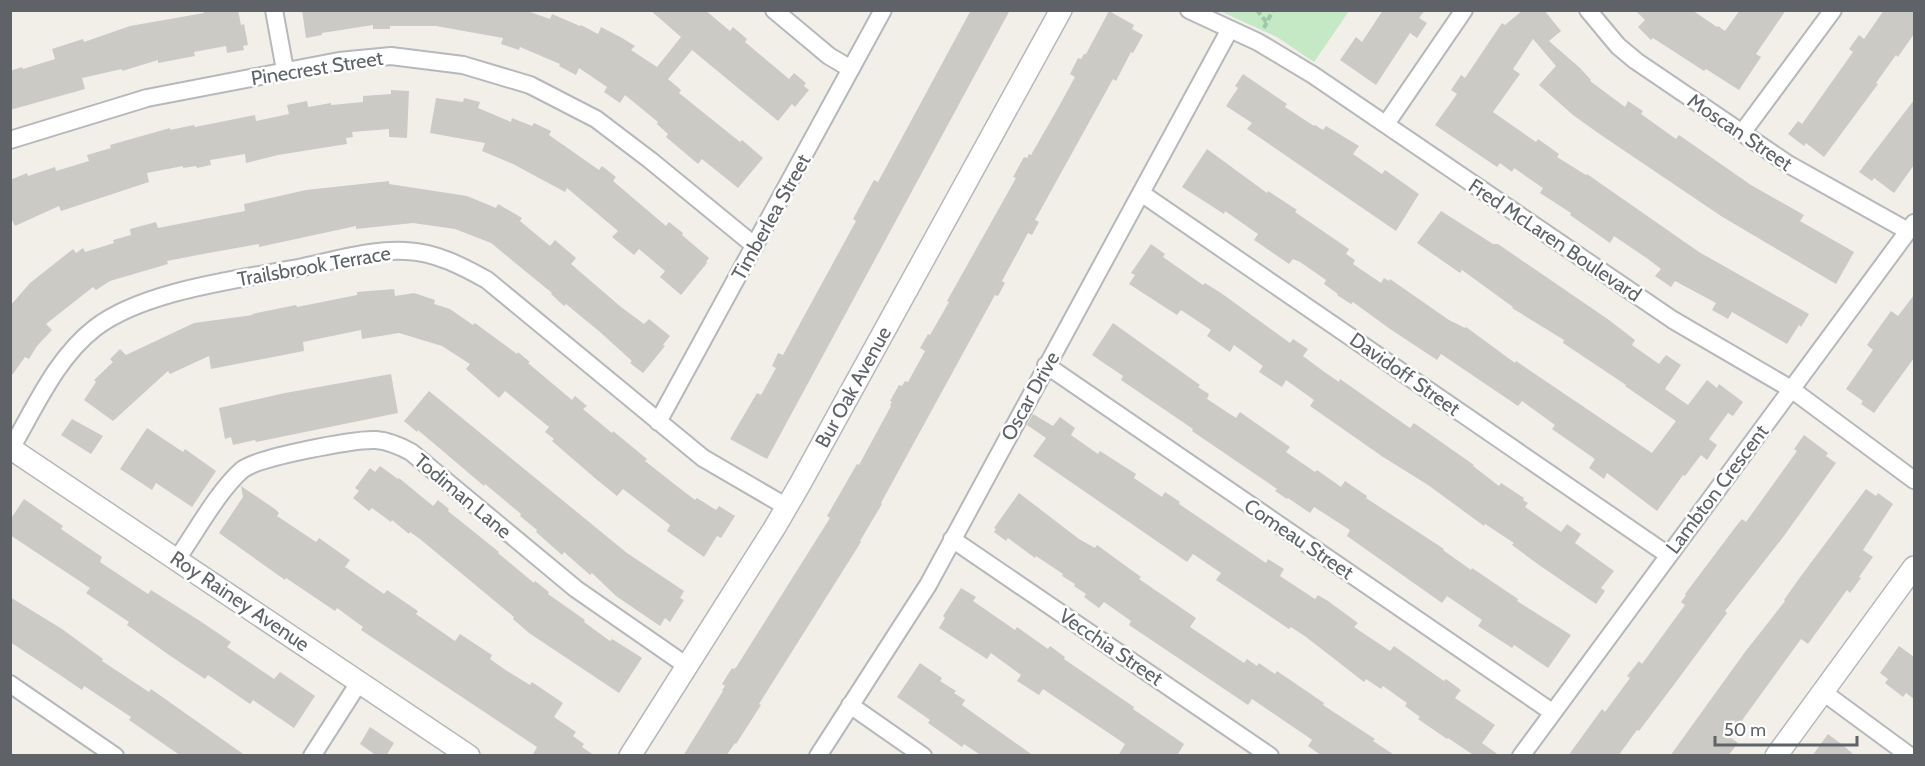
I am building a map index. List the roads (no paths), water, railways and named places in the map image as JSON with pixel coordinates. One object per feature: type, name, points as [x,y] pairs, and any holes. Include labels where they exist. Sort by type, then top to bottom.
[{"type":"street","points":[[274,10],[285,70]]},
{"type":"street","points":[[774,10],[829,56],[851,69]]},
{"type":"street","name":"Timberlea Street","points":[[658,422],[883,10]]},
{"type":"street","name":"Bur Oak Avenue","points":[[630,756],[787,507],[1062,10]]},
{"type":"street","name":"Fred McLaren Boulevard","points":[[1189,10],[1289,59],[1673,320],[1791,389],[1914,480]]},
{"type":"street","points":[[1386,124],[1464,10]]},
{"type":"street","name":"Moscan Street","points":[[1588,10],[1618,46],[1636,61],[1742,133],[1807,176],[1911,227]]},
{"type":"street","points":[[1742,133],[1833,10]]},
{"type":"street","name":"Oscar Drive","points":[[818,756],[928,585],[1230,29]]},
{"type":"street","name":"Pinecrest Street","points":[[10,140],[147,98],[339,61],[391,56],[464,65],[530,85],[596,119],[755,246]]},
{"type":"street","name":"Davidoff Street","points":[[1141,193],[1668,555]]},
{"type":"street","name":"Lambton Crescent","points":[[1521,756],[1911,227]]},
{"type":"street","name":"Trailsbrook Terrace","points":[[11,449],[65,358],[94,329],[120,312],[171,294],[380,252],[407,251],[430,255],[464,267],[487,280],[703,458],[787,507]]},
{"type":"street","name":"Comeau Street","points":[[1046,365],[1552,712]]},
{"type":"street","name":"Todiman Lane","points":[[177,559],[224,491],[245,468],[267,459],[352,442],[374,440],[385,442],[411,452],[576,589],[687,666]]},
{"type":"street","name":"Roy Rainey Avenue","points":[[11,449],[469,756]]},
{"type":"street","name":"Vecchia Street","points":[[952,539],[1270,756]]},
{"type":"street","points":[[1776,756],[1914,567]]},
{"type":"street","points":[[312,756],[360,681]]},
{"type":"street","points":[[10,684],[116,756]]},
{"type":"street","points":[[1823,692],[1910,756]]},
{"type":"street","points":[[850,705],[923,756]]}]
